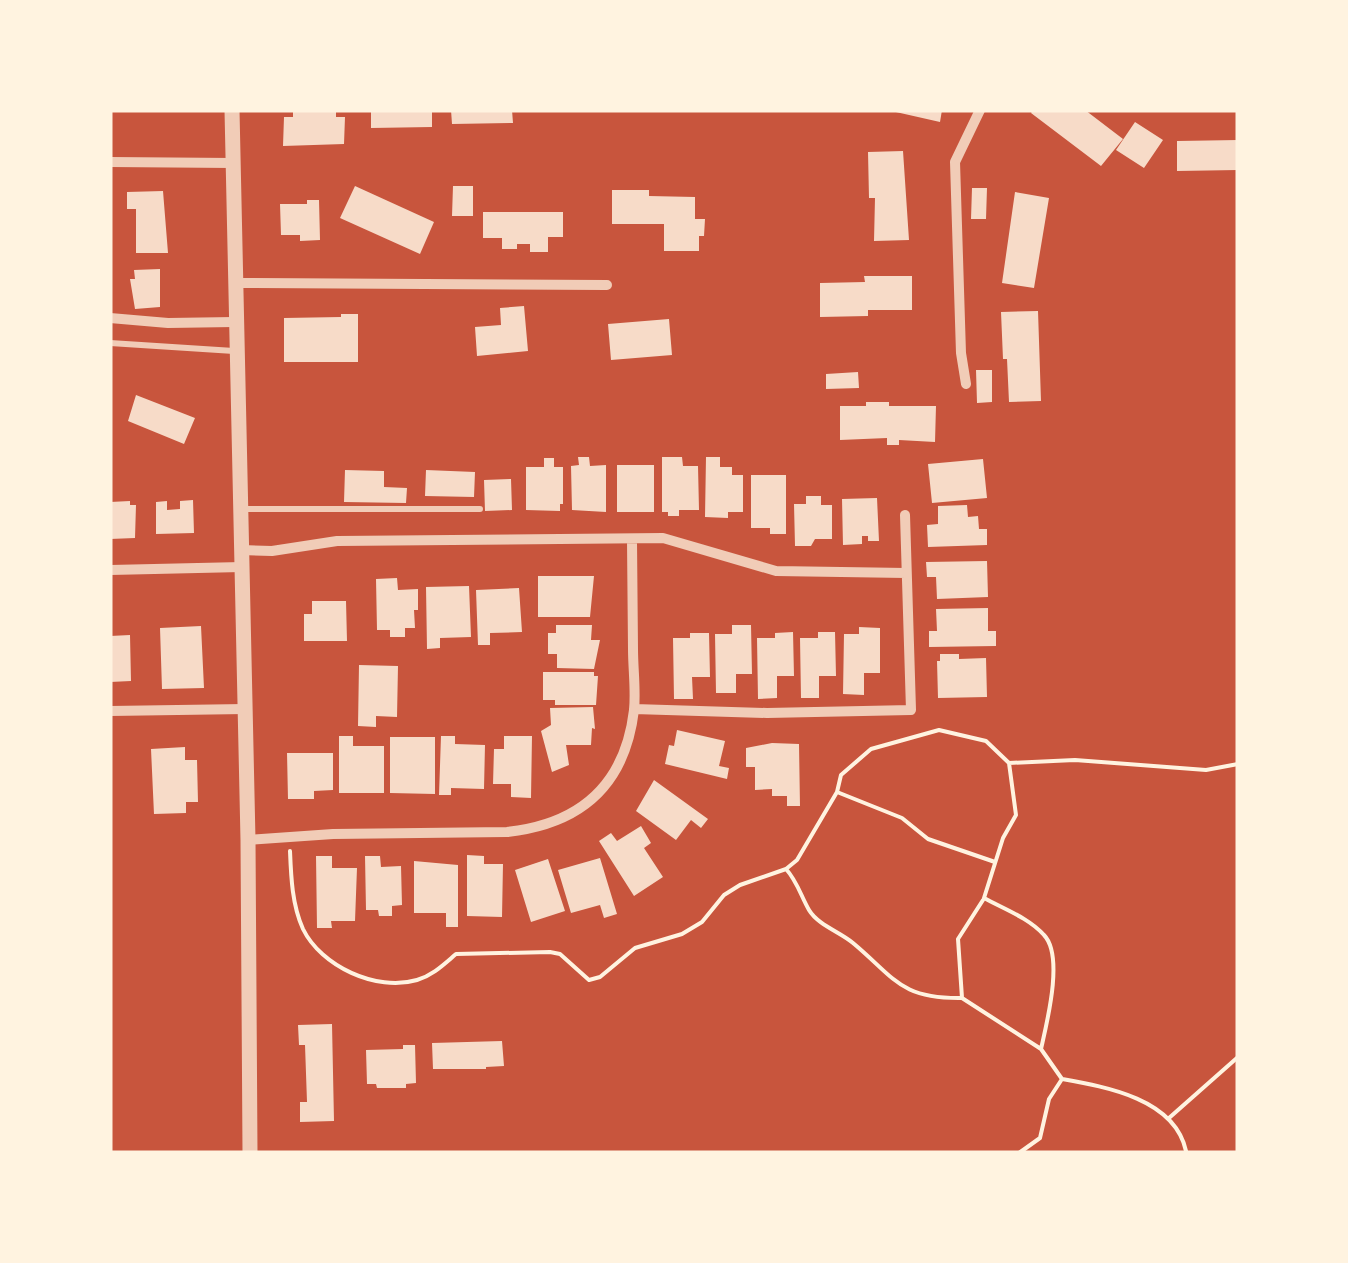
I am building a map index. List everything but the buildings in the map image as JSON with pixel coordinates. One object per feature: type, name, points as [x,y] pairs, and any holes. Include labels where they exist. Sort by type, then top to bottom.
[{"type":"street","points":[[232,110],[248,840],[250,1153]]},
{"type":"street","points":[[966,384],[961,353],[955,162],[980,110]]},
{"type":"street","points":[[110,162],[232,163]]},
{"type":"street","points":[[234,282],[607,285]]},
{"type":"street","points":[[110,318],[234,322]]},
{"type":"street","points":[[634,710],[911,710],[904,515]]},
{"type":"street","points":[[241,550],[272,551],[337,541],[664,538],[776,571],[906,573]]},
{"type":"street","points":[[248,840],[332,834],[507,832],[566,819],[586,804],[615,772],[634,710],[632,541]]},
{"type":"street","points":[[110,570],[242,567]]},
{"type":"street","points":[[110,711],[245,709]]},
{"type":"lane","points":[[110,343],[235,351]]},
{"type":"lane","points":[[240,510],[480,509]]},
{"type":"path","points":[[289,839],[296,907],[303,929],[323,959],[375,980],[398,984],[434,973],[456,954],[550,952],[560,954],[589,980],[600,977],[635,948],[682,934],[702,922],[724,895],[740,885],[786,869],[796,860],[837,792],[841,775],[870,748],[939,730],[986,741],[1010,763],[1016,815],[1003,838],[984,898],[958,938],[962,998]]},
{"type":"path","points":[[1010,763],[1075,760],[1206,770],[1238,764]]},
{"type":"path","points":[[837,792],[902,818],[928,839],[995,862]]},
{"type":"path","points":[[786,869],[811,914],[854,944],[877,969],[912,992],[962,998],[1041,1049],[1062,1079],[1115,1088],[1169,1118],[1183,1137],[1186,1151]]},
{"type":"path","points":[[984,898],[1046,936],[1052,952],[1052,996],[1041,1049]]},
{"type":"path","points":[[1169,1118],[1238,1058]]},
{"type":"path","points":[[1019,1153],[1040,1138],[1049,1099],[1062,1079]]}]
